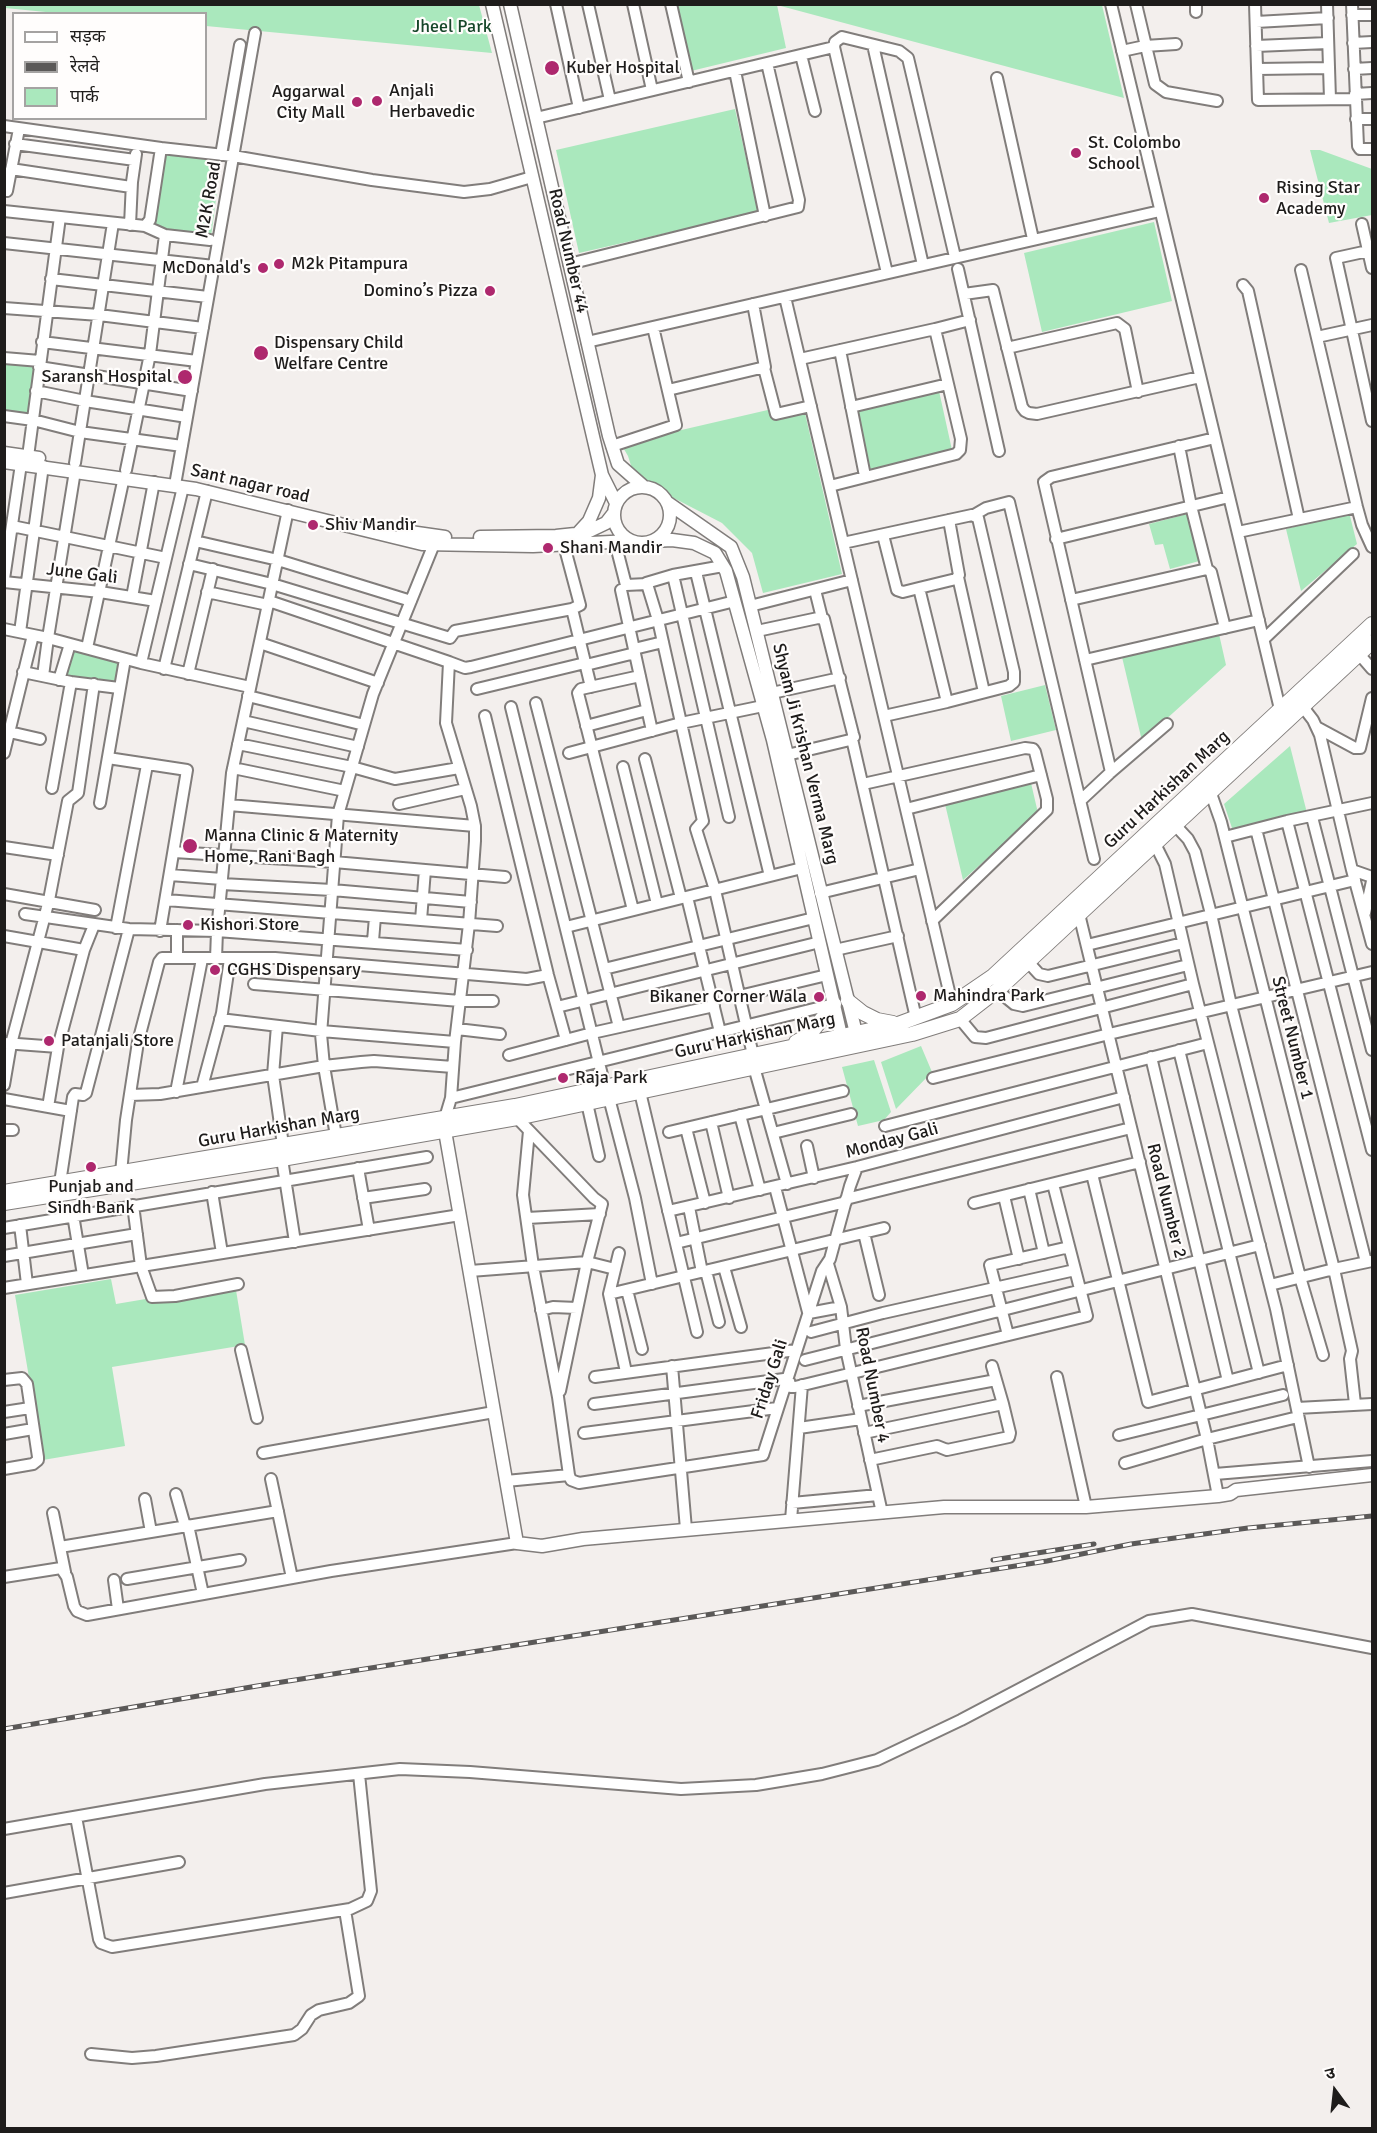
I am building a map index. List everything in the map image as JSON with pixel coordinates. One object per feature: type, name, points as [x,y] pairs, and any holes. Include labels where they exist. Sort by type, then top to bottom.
[{"type":"main road","name":"Guru Harkishan Marg","points":[[4,1203],[443,1125],[515,1106],[607,1093],[857,1039],[917,1033],[960,1019],[997,990],[1175,825],[1280,709],[1372,624]]},
{"type":"main road","name":"Guru Harkishan Marg","points":[[857,1039],[952,1004],[993,976],[1208,786],[1303,707],[1372,642]]},
{"type":"main road","points":[[786,1048],[809,1035],[841,1002],[878,1020],[898,1024]]},
{"type":"main road","name":"Guru Harkishan Marg","points":[[4,1192],[121,1173],[282,1152],[336,1136],[517,1118],[587,1103],[607,1093],[640,1092],[754,1061],[786,1048],[843,1042]]},
{"type":"street","name":"Road Number 44","points":[[492,4],[602,475],[614,508]]},
{"type":"street","name":"Road Number 44","points":[[510,4],[612,446],[618,464],[643,486]]},
{"type":"street","points":[[556,4],[579,108]]},
{"type":"street","points":[[588,4],[610,100]]},
{"type":"street","points":[[633,4],[652,90]]},
{"type":"street","points":[[671,4],[689,82]]},
{"type":"street","points":[[1111,4],[1280,709]]},
{"type":"street","points":[[1136,4],[1154,79],[1160,89],[1217,101]]},
{"type":"street","points":[[1255,4],[1258,99],[1260,101],[1330,99],[1372,93]]},
{"type":"street","points":[[1327,4],[1330,99]]},
{"type":"street","points":[[1372,15],[1352,10],[1358,148],[1372,149]]},
{"type":"street","points":[[1256,22],[1328,18]]},
{"type":"street","points":[[4,126],[234,156],[255,33]]},
{"type":"street","points":[[887,273],[834,47],[835,42],[842,37],[899,51],[908,58],[955,257]]},
{"type":"street","points":[[1353,43],[1372,42]]},
{"type":"street","points":[[1256,46],[1328,43]]},
{"type":"street","points":[[1122,51],[1145,46],[1176,44]]},
{"type":"street","points":[[221,155],[240,45]]},
{"type":"street","points":[[873,45],[923,265]]},
{"type":"street","points":[[536,118],[834,47]]},
{"type":"street","points":[[801,55],[815,111]]},
{"type":"street","points":[[569,264],[796,209],[800,204],[767,63]]},
{"type":"street","points":[[1257,69],[1329,68]]},
{"type":"street","points":[[1354,69],[1372,68]]},
{"type":"street","points":[[735,70],[765,216]]},
{"type":"street","points":[[997,78],[1033,239]]},
{"type":"street","points":[[1356,119],[1372,119]]},
{"type":"street","points":[[8,191],[17,139],[135,159]]},
{"type":"street","points":[[130,225],[131,187],[138,145]]},
{"type":"street","points":[[145,226],[150,220],[160,148]]},
{"type":"street","name":"M2K Road","points":[[141,663],[166,558],[182,446],[234,156],[372,180],[464,192],[490,189],[532,177]]},
{"type":"street","points":[[11,169],[131,187]]},
{"type":"street","points":[[4,211],[145,226],[165,235],[210,240]]},
{"type":"street","points":[[587,342],[1160,211]]},
{"type":"street","points":[[4,580],[33,420],[60,217]]},
{"type":"street","points":[[43,676],[112,223]]},
{"type":"street","points":[[1362,224],[1372,268]]},
{"type":"street","points":[[87,648],[150,354],[165,235]]},
{"type":"street","points":[[4,243],[214,266]]},
{"type":"street","points":[[1368,251],[1336,258],[1372,421]]},
{"type":"street","points":[[958,269],[999,451]]},
{"type":"street","points":[[1301,270],[1360,520],[1372,547]]},
{"type":"street","points":[[51,279],[208,297]]},
{"type":"street","points":[[1243,285],[1248,291],[1299,519]]},
{"type":"street","points":[[964,294],[993,290],[1022,406],[1029,413],[1037,414],[1200,377]]},
{"type":"street","points":[[785,297],[952,1004]]},
{"type":"street","points":[[753,304],[766,364],[764,368],[776,414],[811,406]]},
{"type":"street","points":[[4,308],[99,315],[203,328]]},
{"type":"street","points":[[800,359],[970,320]]},
{"type":"street","points":[[1007,348],[1117,323],[1125,329],[1138,392]]},
{"type":"street","points":[[1317,337],[1372,325]]},
{"type":"street","points":[[612,446],[676,425],[653,327]]},
{"type":"street","points":[[830,486],[956,454],[960,450],[961,439],[935,329]]},
{"type":"street","points":[[42,342],[197,361]]},
{"type":"street","points":[[840,350],[866,476]]},
{"type":"street","points":[[4,358],[90,375],[192,391]]},
{"type":"street","points":[[668,390],[764,368]]},
{"type":"street","points":[[850,407],[948,384]]},
{"type":"street","points":[[36,391],[187,417]]},
{"type":"street","points":[[4,416],[33,420],[80,432],[182,446]]},
{"type":"street","points":[[1111,772],[1044,486],[1046,479],[1215,438]]},
{"type":"street","points":[[1179,446],[1191,506],[1225,628]]},
{"type":"street","name":"Sant nagar road","points":[[4,453],[43,466],[75,467]]},
{"type":"street","name":"Sant nagar road","points":[[4,462],[25,461],[75,467],[178,483],[411,533],[448,538],[577,534],[606,523],[614,508]]},
{"type":"street","points":[[20,632],[43,466]]},
{"type":"street","name":"Sant nagar road","points":[[125,474],[154,482],[178,483],[422,544],[533,546],[630,541]]},
{"type":"street","points":[[577,534],[589,521],[599,498],[602,475]]},
{"type":"street","points":[[132,597],[154,482]]},
{"type":"street","points":[[643,486],[658,491],[668,503],[670,521],[667,529],[653,541],[645,543],[630,541],[617,530],[614,508],[627,491],[643,486]]},
{"type":"street","points":[[164,669],[207,491]]},
{"type":"street","points":[[1056,539],[1229,497]]},
{"type":"street","points":[[843,543],[974,515],[986,508],[1009,502],[1094,859]]},
{"type":"street","name":"Shyam Ji Krishan Verma Marg","points":[[668,503],[731,547],[744,577],[835,950],[843,1042]]},
{"type":"street","points":[[1238,532],[1357,507]]},
{"type":"street","points":[[216,959],[233,768],[288,510]]},
{"type":"street","points":[[884,716],[1009,686],[1015,678],[978,518],[974,515]]},
{"type":"street","points":[[1360,520],[1372,517]]},
{"type":"street","points":[[949,520],[958,578],[984,692]]},
{"type":"street","points":[[12,526],[166,558]]},
{"type":"street","points":[[883,535],[897,590],[903,592],[958,578]]},
{"type":"street","name":"Shyam Ji Krishan Verma Marg","points":[[653,541],[672,540],[694,543],[715,553],[723,566],[735,601],[763,706],[827,975],[857,1039]]},
{"type":"street","points":[[195,541],[278,560],[411,602]]},
{"type":"street","points":[[615,542],[626,585],[646,583],[673,575],[723,566]]},
{"type":"street","points":[[336,1136],[324,1066],[321,1031],[338,815],[378,683],[434,544]]},
{"type":"street","points":[[189,564],[272,584],[450,638],[455,631],[572,609],[580,604],[564,545]]},
{"type":"street","points":[[1264,639],[1353,554]]},
{"type":"street","points":[[188,674],[213,569]]},
{"type":"street","points":[[1071,600],[1207,569]]},
{"type":"street","points":[[696,572],[770,876]]},
{"type":"street","points":[[673,575],[729,817]]},
{"type":"street","name":"June Gali","points":[[4,580],[56,588],[100,591],[156,601]]},
{"type":"street","points":[[750,606],[852,580]]},
{"type":"street","points":[[646,583],[658,620],[703,821],[696,829],[715,890],[754,1061],[787,1184]]},
{"type":"street","points":[[919,588],[947,702]]},
{"type":"street","points":[[621,590],[652,731]]},
{"type":"street","points":[[815,591],[822,618],[826,623],[854,734],[852,739],[916,1018]]},
{"type":"street","points":[[207,592],[268,603],[465,668],[735,601]]},
{"type":"street","points":[[572,609],[591,687]]},
{"type":"street","points":[[757,632],[822,618]]},
{"type":"street","points":[[1085,660],[1259,620]]},
{"type":"street","points":[[4,629],[188,674],[364,725]]},
{"type":"street","points":[[4,753],[7,731],[33,635]]},
{"type":"street","points":[[477,689],[585,664],[663,642]]},
{"type":"street","points":[[260,643],[378,683]]},
{"type":"street","points":[[59,680],[70,644]]},
{"type":"street","points":[[1359,654],[1372,669]]},
{"type":"street","points":[[100,803],[125,659]]},
{"type":"street","points":[[449,663],[446,723],[475,826],[467,950],[455,1042],[451,1098],[443,1125],[517,1543]]},
{"type":"street","points":[[23,672],[59,680],[119,688]]},
{"type":"street","points":[[633,910],[578,693],[581,689],[640,676]]},
{"type":"street","points":[[772,693],[840,678]]},
{"type":"street","points":[[52,788],[71,682]]},
{"type":"street","points":[[4,1085],[8,1044],[49,900],[68,801],[78,793],[94,684]]},
{"type":"street","points":[[1318,728],[1355,748],[1360,748],[1372,698]]},
{"type":"street","points":[[536,703],[619,1026]]},
{"type":"street","points":[[569,753],[681,723],[763,706]]},
{"type":"street","points":[[511,707],[634,1198],[652,1284]]},
{"type":"street","points":[[1303,707],[1318,728],[1372,944]]},
{"type":"street","points":[[586,726],[647,710]]},
{"type":"street","points":[[485,716],[566,1040]]},
{"type":"street","points":[[243,722],[358,747]]},
{"type":"street","points":[[1080,801],[1167,724]]},
{"type":"street","points":[[7,731],[40,739]]},
{"type":"street","points":[[787,755],[852,739]]},
{"type":"street","points":[[238,744],[395,778],[459,768]]},
{"type":"street","points":[[863,784],[1029,748],[1035,752],[1047,799],[1047,810],[932,921]]},
{"type":"street","points":[[108,758],[187,770],[160,930]]},
{"type":"street","points":[[645,759],[699,945],[720,1032]]},
{"type":"street","points":[[116,928],[147,765]]},
{"type":"street","points":[[623,767],[657,904]]},
{"type":"street","points":[[233,768],[345,791]]},
{"type":"street","points":[[906,809],[1041,775]]},
{"type":"street","name":"Street Number 1","points":[[1208,786],[1225,837],[1334,1269],[1352,1351],[1350,1359],[1355,1404]]},
{"type":"street","points":[[399,804],[465,789]]},
{"type":"street","points":[[1225,837],[1372,803]]},
{"type":"street","points":[[229,805],[475,826]]},
{"type":"street","points":[[1312,817],[1372,1050]]},
{"type":"street","points":[[1287,821],[1372,1150]]},
{"type":"street","points":[[1175,825],[1188,839],[1195,852],[1300,1277],[1323,1356]]},
{"type":"street","points":[[1256,829],[1369,1261],[1270,1285]]},
{"type":"street","points":[[1155,844],[1165,864],[1188,965],[1270,1285],[1309,1467]]},
{"type":"street","points":[[4,847],[58,855]]},
{"type":"street","points":[[174,852],[334,862],[505,877]]},
{"type":"street","points":[[566,927],[802,868]]},
{"type":"street","points":[[820,893],[920,869]]},
{"type":"street","points":[[421,920],[425,870]]},
{"type":"street","points":[[170,875],[222,882],[471,902]]},
{"type":"street","points":[[1087,945],[1329,885],[1353,875],[1372,879],[1364,916]]},
{"type":"street","points":[[4,894],[49,900],[95,910]]},
{"type":"street","points":[[166,900],[498,926]]},
{"type":"street","points":[[25,914],[116,928],[217,931],[373,941],[467,950]]},
{"type":"street","name":"Road Number 2","points":[[1079,914],[1215,1474],[1224,1495]]},
{"type":"street","points":[[373,941],[375,917]]},
{"type":"street","points":[[604,969],[814,918]]},
{"type":"street","points":[[48,1107],[58,1047],[84,950],[94,925]]},
{"type":"street","points":[[60,1183],[74,1095],[86,1093],[129,929]]},
{"type":"street","points":[[177,930],[177,958]]},
{"type":"street","points":[[4,936],[84,950]]},
{"type":"street","points":[[835,950],[898,936]]},
{"type":"street","points":[[557,1007],[820,942]]},
{"type":"street","points":[[1028,962],[1044,976],[1183,943]]},
{"type":"street","points":[[121,1173],[138,1042],[162,958],[275,958],[527,979],[548,975]]},
{"type":"street","points":[[176,1092],[202,959]]},
{"type":"street","points":[[202,1087],[220,1019],[230,959]]},
{"type":"street","points":[[997,990],[1014,1004],[1023,1006],[1188,965]]},
{"type":"street","points":[[933,1078],[1372,972]]},
{"type":"street","points":[[739,996],[827,975]]},
{"type":"street","points":[[254,984],[492,1002]]},
{"type":"street","points":[[960,1019],[975,1036],[986,1038],[1193,984]]},
{"type":"street","points":[[451,1098],[841,1002]]},
{"type":"street","points":[[509,1055],[619,1026],[714,1006]]},
{"type":"street","points":[[220,1019],[321,1031],[455,1042]]},
{"type":"street","points":[[277,1026],[273,1075],[285,1180],[295,1242]]},
{"type":"street","points":[[457,1029],[500,1034]]},
{"type":"street","points":[[885,1126],[1208,1043]]},
{"type":"street","points":[[8,1044],[58,1047]]},
{"type":"street","points":[[1179,1050],[1259,1372]]},
{"type":"street","points":[[1151,1058],[1228,1382]]},
{"type":"street","points":[[130,1095],[176,1092],[324,1066],[374,1061],[453,1067]]},
{"type":"street","points":[[669,1132],[843,1091]]},
{"type":"street","points":[[640,1092],[697,1332]]},
{"type":"street","name":"Monday Gali","points":[[668,1211],[858,1167],[1124,1097]]},
{"type":"street","points":[[4,1099],[71,1111]]},
{"type":"street","points":[[587,1103],[599,1156]]},
{"type":"street","points":[[772,1133],[851,1114]]},
{"type":"street","points":[[740,1115],[760,1190]]},
{"type":"street","points":[[517,1118],[602,1204],[558,1397]]},
{"type":"street","points":[[711,1122],[729,1198]]},
{"type":"street","points":[[686,1128],[705,1203]]},
{"type":"street","points":[[676,1244],[1131,1128]]},
{"type":"street","points":[[529,1131],[523,1195],[533,1266],[571,1480],[579,1483],[681,1467]]},
{"type":"street","points":[[807,1146],[814,1178]]},
{"type":"street","points":[[4,1228],[427,1157]]},
{"type":"street","points":[[974,1203],[1140,1162]]},
{"type":"street","name":"Friday Gali","points":[[681,1467],[763,1455],[785,1379],[822,1271],[828,1264],[858,1167]]},
{"type":"street","points":[[358,1168],[369,1230]]},
{"type":"street","points":[[1092,1174],[1148,1402],[1288,1365]]},
{"type":"street","points":[[594,1404],[785,1379],[792,1387],[1087,1316],[1053,1184]]},
{"type":"street","points":[[775,1187],[809,1313],[841,1307]]},
{"type":"street","points":[[363,1198],[425,1189]]},
{"type":"street","points":[[1029,1189],[1044,1253]]},
{"type":"street","points":[[212,1192],[222,1253]]},
{"type":"street","points":[[1004,1196],[1019,1259]]},
{"type":"street","points":[[133,1205],[141,1266],[152,1297],[175,1296],[238,1284]]},
{"type":"street","points":[[689,1207],[695,1239],[719,1322]]},
{"type":"street","points":[[527,1218],[600,1214]]},
{"type":"street","points":[[73,1215],[83,1275]]},
{"type":"street","points":[[4,1288],[460,1215]]},
{"type":"street","points":[[20,1225],[27,1284]]},
{"type":"street","points":[[609,1294],[884,1228]]},
{"type":"street","points":[[864,1233],[879,1295]]},
{"type":"street","points":[[4,1256],[137,1234]]},
{"type":"street","points":[[805,1360],[1260,1245]]},
{"type":"street","points":[[1008,1335],[990,1265],[1069,1247]]},
{"type":"street","points":[[619,1252],[609,1294],[626,1372]]},
{"type":"street","points":[[470,1271],[587,1262],[615,1269]]},
{"type":"street","name":"Road Number 4","points":[[828,1264],[841,1307],[846,1349],[882,1513]]},
{"type":"street","points":[[724,1267],[741,1327]]},
{"type":"street","points":[[810,1332],[1075,1269]]},
{"type":"street","points":[[627,1290],[642,1349]]},
{"type":"street","points":[[542,1310],[553,1307],[577,1308]]},
{"type":"street","points":[[241,1350],[257,1418]]},
{"type":"street","points":[[595,1377],[796,1350]]},
{"type":"street","points":[[672,1366],[686,1530]]},
{"type":"street","points":[[870,1460],[937,1446],[947,1450],[1006,1439],[1010,1433],[992,1366]]},
{"type":"street","points":[[1057,1377],[1086,1507]]},
{"type":"street","points":[[4,1380],[18,1378],[25,1381],[38,1460],[33,1464],[4,1469]]},
{"type":"street","points":[[858,1406],[996,1380]]},
{"type":"street","points":[[791,1520],[802,1385]]},
{"type":"street","points":[[1119,1435],[1283,1395]]},
{"type":"street","points":[[864,1433],[1003,1404]]},
{"type":"street","points":[[1125,1463],[1298,1413],[1355,1404],[1372,1404]]},
{"type":"street","points":[[4,1412],[30,1408]]},
{"type":"street","points":[[584,1433],[777,1408]]},
{"type":"street","points":[[263,1453],[494,1412]]},
{"type":"street","points":[[799,1428],[861,1419]]},
{"type":"street","points":[[4,1434],[33,1429]]},
{"type":"street","points":[[1215,1474],[1372,1461]]},
{"type":"street","points":[[506,1480],[569,1475]]},
{"type":"street","points":[[1224,1495],[1236,1490],[1372,1475]]},
{"type":"street","points":[[271,1479],[292,1578]]},
{"type":"street","points":[[53,1513],[65,1572],[77,1611],[87,1615],[292,1578],[517,1543],[542,1546],[583,1539],[944,1507],[1086,1507],[1224,1495],[1238,1497],[1372,1482]]},
{"type":"street","points":[[176,1494],[198,1567],[203,1594]]},
{"type":"street","points":[[792,1503],[878,1495]]},
{"type":"street","points":[[145,1499],[151,1532]]},
{"type":"street","points":[[60,1546],[278,1511]]},
{"type":"street","points":[[128,1579],[240,1560]]},
{"type":"street","points":[[4,1576],[55,1568],[61,1568],[65,1572]]},
{"type":"street","points":[[114,1580],[118,1609]]},
{"type":"street","points":[[4,1829],[265,1784],[400,1769],[470,1772],[681,1789],[756,1785],[822,1774],[877,1760],[961,1720],[1149,1621],[1192,1614],[1372,1648]]},
{"type":"street","points":[[76,1817],[101,1943],[112,1947],[360,1906],[367,1901],[371,1891],[358,1774]]},
{"type":"street","points":[[4,1893],[179,1862]]},
{"type":"street","points":[[91,2054],[132,2058],[156,2056],[294,2035],[302,2030],[311,2015],[319,2010],[349,2003],[359,1996],[345,1910]]},
{"type":"green space","name":"Jheel Park","points":[[4,5],[479,5],[492,53],[207,26],[207,12],[46,12],[5,8]]},
{"type":"green space","points":[[675,5],[777,5],[786,48],[691,71]]},
{"type":"green space","points":[[777,5],[1102,5],[1124,98]]},
{"type":"green space","points":[[735,109],[758,212],[579,253],[556,150]]},
{"type":"green space","points":[[1310,150],[1320,150],[1372,169],[1372,215],[1329,223]]},
{"type":"green space","points":[[165,153],[221,160],[211,237],[155,230]]},
{"type":"green space","points":[[1154,222],[1172,301],[1042,332],[1024,253]]},
{"type":"green space","points":[[5,362],[36,366],[30,414],[5,411]]},
{"type":"green space","points":[[939,391],[952,450],[866,470],[853,410]]},
{"type":"green space","points":[[772,409],[804,409],[842,574],[763,593],[752,553],[722,523],[635,478],[628,456],[621,444]]},
{"type":"green space","points":[[1349,512],[1357,544],[1301,591],[1286,529]]},
{"type":"green space","points":[[1191,513],[1203,560],[1170,569],[1163,544],[1155,545],[1149,524]]},
{"type":"green space","points":[[1219,634],[1226,665],[1142,741],[1122,657]]},
{"type":"green space","points":[[72,646],[123,659],[117,686],[61,678]]},
{"type":"green space","points":[[1045,685],[1056,730],[1011,741],[1001,696]]},
{"type":"green space","points":[[1290,746],[1307,813],[1233,831],[1224,804]]},
{"type":"green space","points":[[1031,783],[1038,813],[963,880],[945,804]]},
{"type":"green space","points":[[921,1046],[932,1072],[896,1109],[881,1062]]},
{"type":"green space","points":[[874,1060],[891,1112],[884,1120],[858,1126],[842,1067]]},
{"type":"green space","points":[[111,1279],[116,1304],[235,1284],[245,1345],[112,1367],[125,1446],[43,1460],[15,1295]]},
{"type":"railway","points":[[4,1729],[257,1686],[1047,1561],[1131,1544],[1248,1528],[1372,1516]]},
{"type":"railway","points":[[993,1560],[1094,1544]]},
{"type":"place","name":"Kuber Hospital","points":[[552,68]]},
{"type":"place","name":"Anjali Herbavedic","points":[[377,101]]},
{"type":"place","name":"Aggarwal City Mall","points":[[357,102]]},
{"type":"place","name":"St. Colombo School","points":[[1076,153]]},
{"type":"place","name":"Rising Star Academy","points":[[1264,198]]},
{"type":"place","name":"M2k Pitampura","points":[[279,264]]},
{"type":"place","name":"McDonald's","points":[[263,268]]},
{"type":"place","name":"Domino’s Pizza","points":[[490,291]]},
{"type":"place","name":"Dispensary Child Welfare Centre","points":[[261,353]]},
{"type":"place","name":"Saransh Hospital","points":[[185,377]]},
{"type":"place","name":"Shiv Mandir","points":[[313,525]]},
{"type":"place","name":"Shani Mandir","points":[[548,548]]},
{"type":"place","name":"Manna Clinic & Maternity Home, Rani Bagh","points":[[190,846]]},
{"type":"place","name":"Kishori Store","points":[[188,925]]},
{"type":"place","name":"CGHS Dispensary","points":[[215,970]]},
{"type":"place","name":"Mahindra Park","points":[[921,996]]},
{"type":"place","name":"Bikaner Corner Wala","points":[[819,997]]},
{"type":"place","name":"Patanjali Store","points":[[49,1041]]},
{"type":"place","name":"Raja Park","points":[[563,1078]]},
{"type":"place","name":"Punjab and Sindh Bank","points":[[91,1167]]}]
